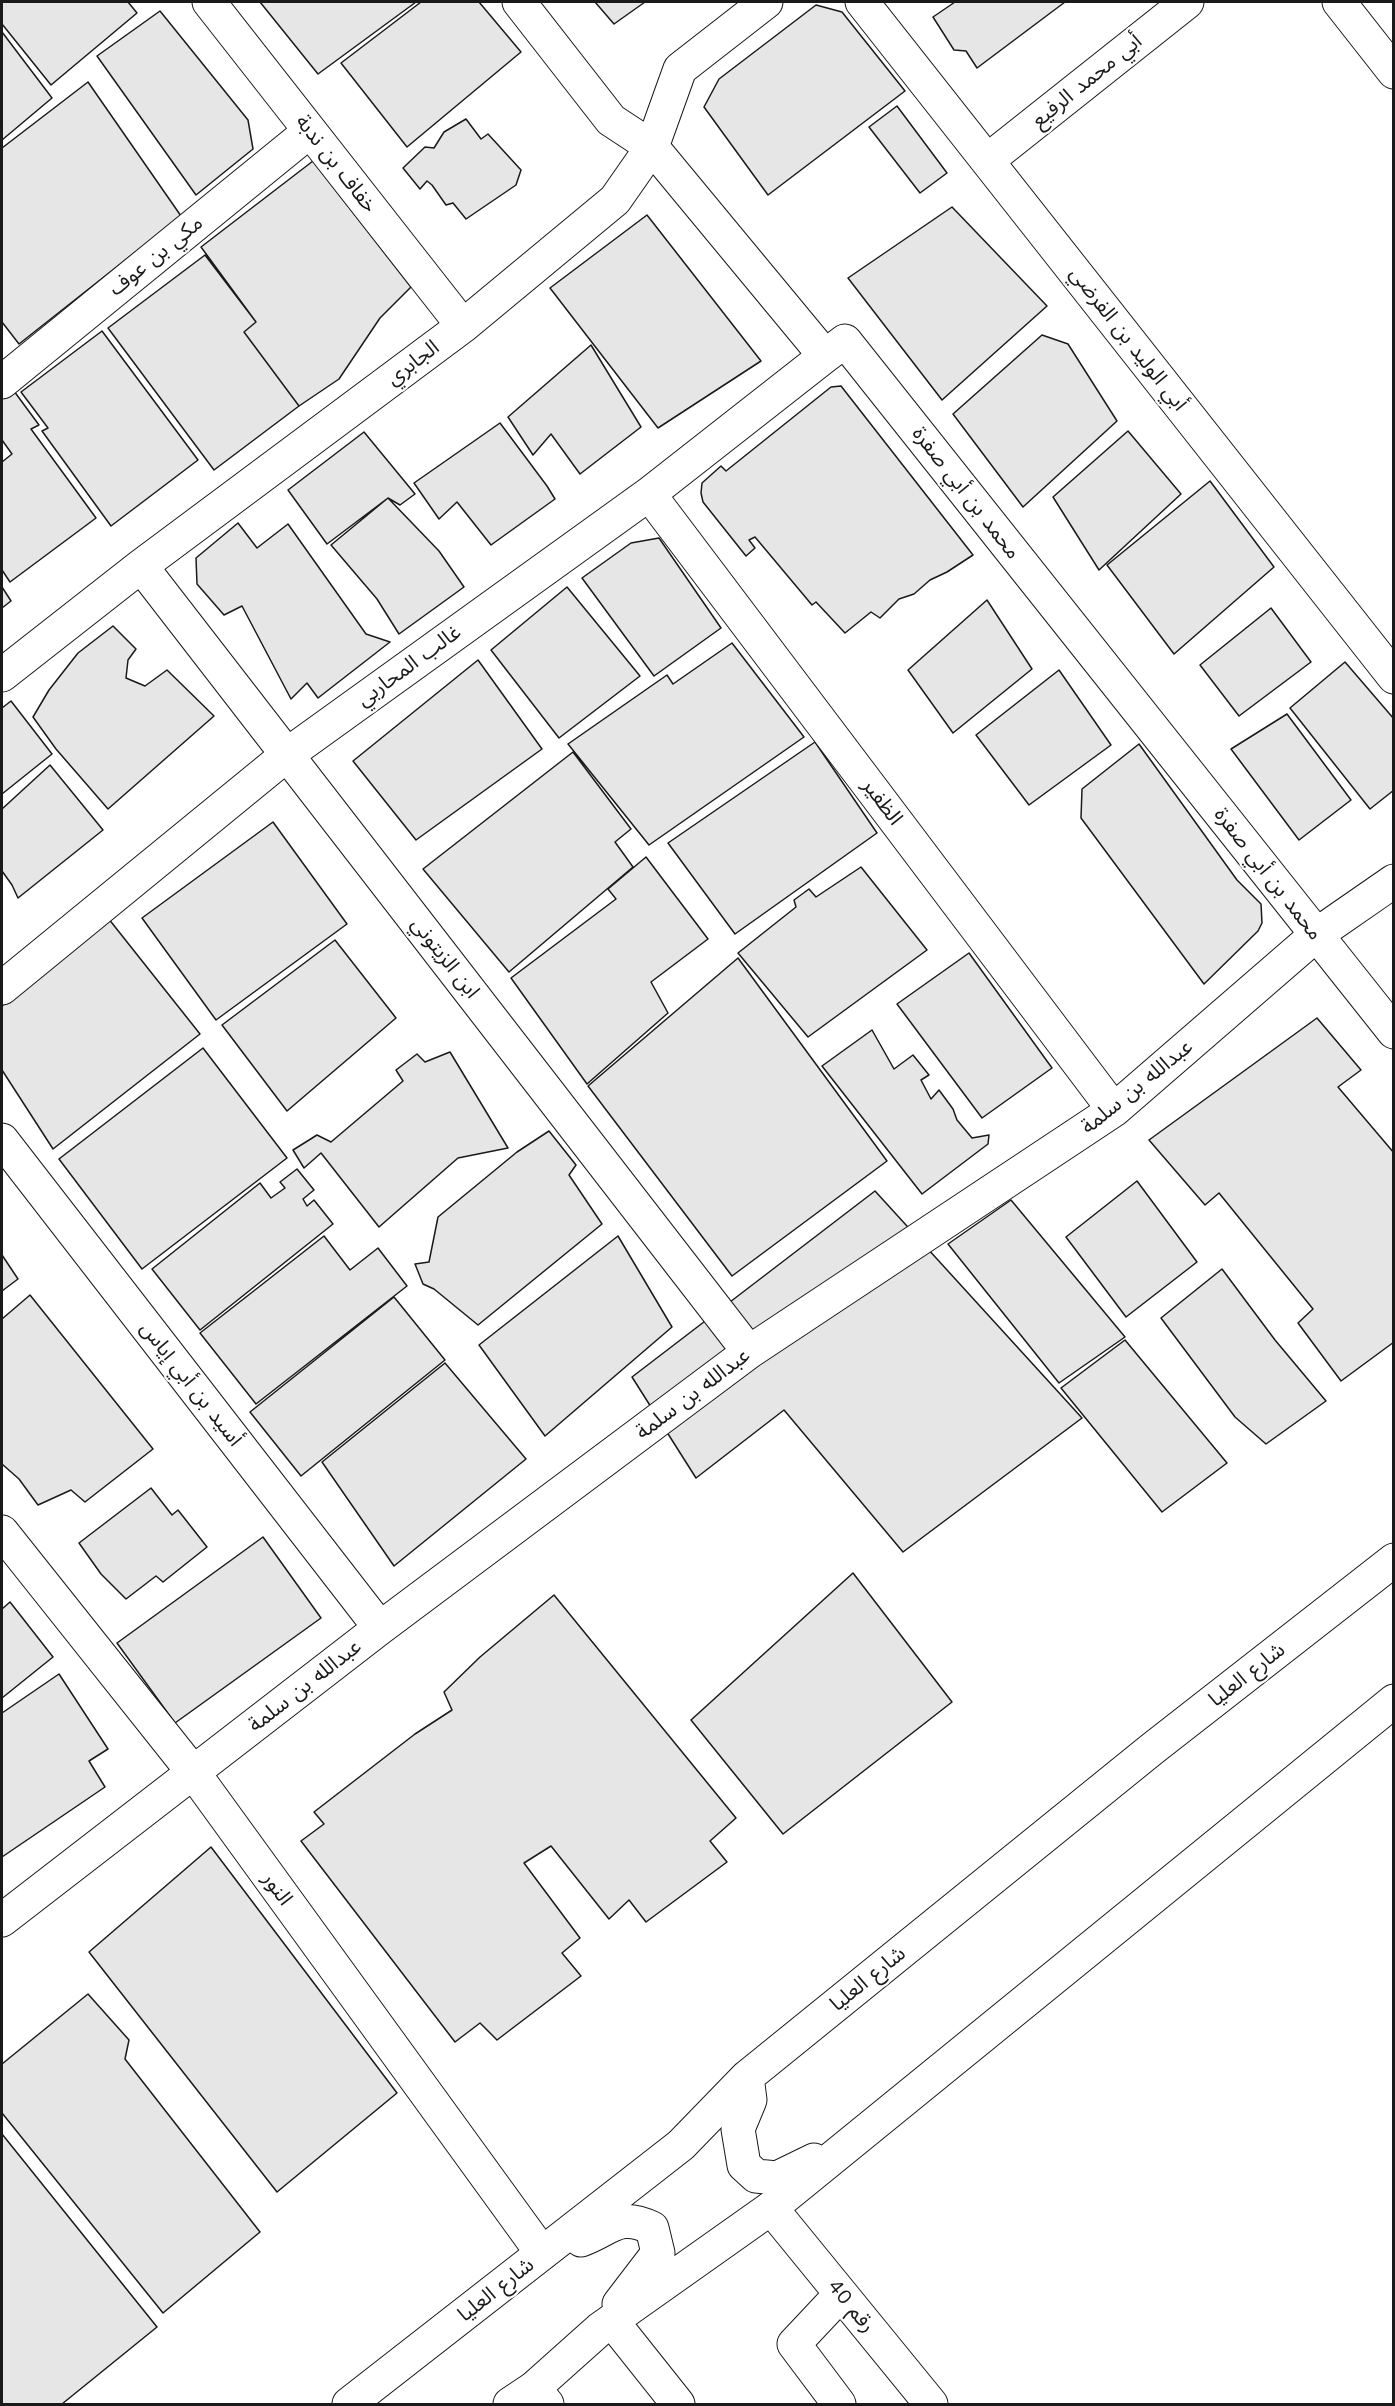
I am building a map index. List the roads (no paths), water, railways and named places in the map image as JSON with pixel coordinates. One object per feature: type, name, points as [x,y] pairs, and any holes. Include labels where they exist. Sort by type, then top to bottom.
[{"type":"street","name":"خفاف بن ندبة","points":[[209,2],[463,326]]},
{"type":"street","points":[[519,2],[611,120],[652,147],[825,356]]},
{"type":"street","name":"الجابري","points":[[2,675],[141,566],[463,326],[615,200],[652,147],[680,69],[766,2]]},
{"type":"street","name":"أبي الوليد بن الفرضي","points":[[862,2],[1394,677]]},
{"type":"street","name":"أبي محمد الرفيع","points":[[988,160],[1187,2]]},
{"type":"street","points":[[1338,2],[1394,72]]},
{"type":"street","name":"مكي بن عوف","points":[[2,382],[310,131]]},
{"type":"street","name":"محمد بن أبي صفرة","points":[[825,356],[845,341],[1394,1032]]},
{"type":"street","name":"غالب المحاربي","points":[[2,988],[288,754],[649,494],[825,356]]},
{"type":"street","name":"الظفير","points":[[649,494],[1114,1110]]},
{"type":"street","name":"ابن الزيتوني","points":[[141,566],[749,1352]]},
{"type":"street","name":"عبدالله بن سلمة","points":[[2,1920],[380,1628],[749,1352],[1114,1110],[1316,935],[1394,881]]},
{"type":"street","name":"أسيد بن أبي إياس","points":[[2,1140],[380,1628]]},
{"type":"street","name":"النور","points":[[2,1532],[192,1772],[542,2253]]},
{"type":"street","name":"شارع العليا","points":[[349,2404],[681,2145],[747,2077],[1152,1749],[1394,1560]]},
{"type":"street","points":[[530,2399],[606,2325],[771,2208],[1394,1701]]},
{"type":"street","points":[[747,2077],[750,2100],[738,2129],[744,2165],[756,2176],[777,2178],[860,2134]]},
{"type":"street","name":"رقم 40","points":[[771,2208],[931,2404]]},
{"type":"street","points":[[542,2253],[597,2234],[619,2221],[638,2221],[652,2228],[658,2253],[606,2325]]},
{"type":"street","points":[[839,2404],[794,2344],[841,2294]]},
{"type":"street","points":[[606,2325],[678,2404]]}]
